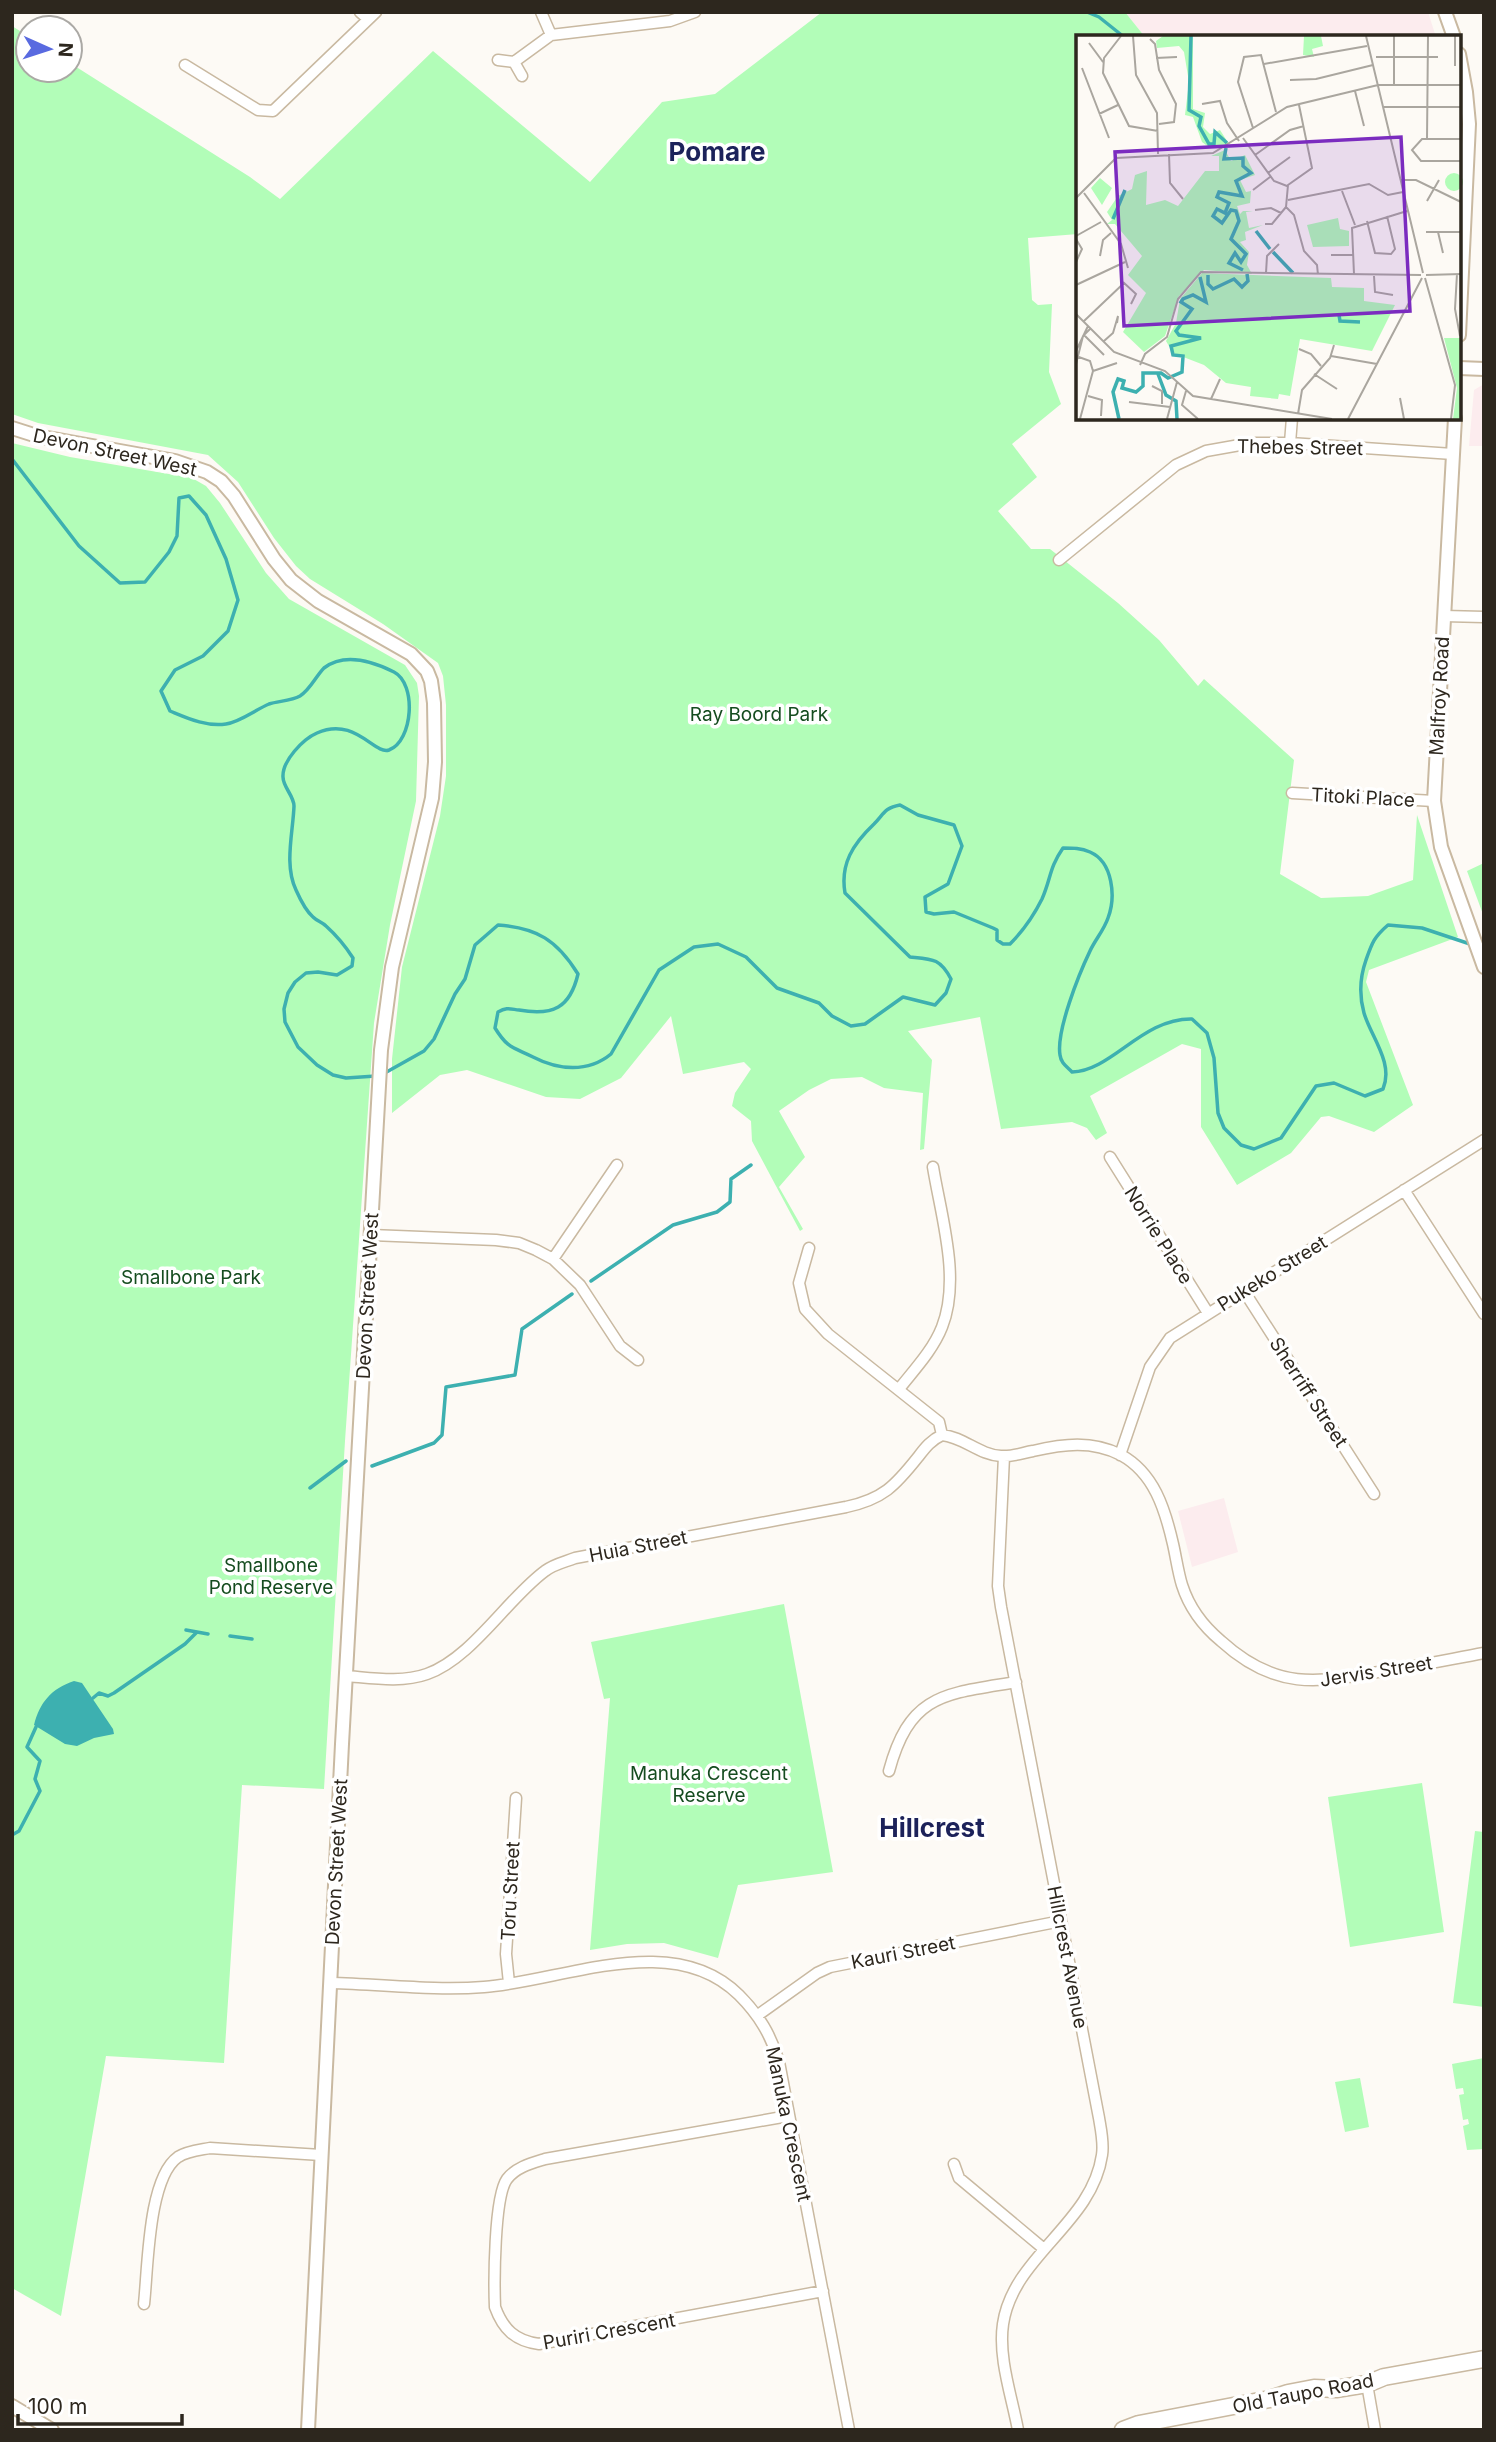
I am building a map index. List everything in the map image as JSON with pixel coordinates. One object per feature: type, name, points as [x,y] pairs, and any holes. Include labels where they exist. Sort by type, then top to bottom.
[{"type":"highway","name":"Old Taupo Road","points":[[1123,2430],[1139,2424],[1270,2399],[1296,2391],[1367,2384],[1384,2377],[1484,2359]]},
{"type":"main road","points":[[1445,12],[1453,35]]},
{"type":"main road","points":[[1461,65],[1469,124],[1461,293]]},
{"type":"main road","points":[[1461,368],[1484,369]]},
{"type":"main road","name":"Malfroy Road","points":[[1455,420],[1434,801],[1441,847],[1483,966]]},
{"type":"main road","name":"Devon Street West","points":[[12,428],[47,438],[175,461],[207,472],[221,481],[234,496],[274,559],[297,585],[318,601],[411,654],[427,671],[435,703],[432,798],[393,967],[381,1050],[308,2430]]},
{"type":"main road","points":[[12,2406],[52,2430]]},
{"type":"street","points":[[541,12],[551,35]]},
{"type":"street","points":[[498,60],[514,62],[551,35],[670,21],[695,12]]},
{"type":"street","points":[[185,65],[258,110],[274,111],[368,15]]},
{"type":"street","points":[[514,62],[522,76]]},
{"type":"street","points":[[1290,443],[1292,420]]},
{"type":"street","name":"Thebes Street","points":[[1059,560],[1176,465],[1206,451],[1251,443],[1290,443],[1453,454]]},
{"type":"street","points":[[1444,615],[1484,617]]},
{"type":"street","name":"Titoki Place","points":[[1292,793],[1434,801]]},
{"type":"street","name":"Pukeko Street","points":[[1120,1455],[1150,1367],[1160,1350],[1177,1333],[1484,1140]]},
{"type":"street","name":"Norrie Place","points":[[1110,1157],[1208,1313]]},
{"type":"street","points":[[553,1259],[617,1165]]},
{"type":"street","points":[[899,1389],[933,1344],[948,1308],[950,1268],[933,1167]]},
{"type":"street","points":[[1404,1190],[1484,1314]]},
{"type":"street","points":[[371,1234],[519,1243],[553,1259],[580,1285],[621,1346],[638,1360]]},
{"type":"street","points":[[809,1248],[799,1283],[805,1308],[828,1334],[939,1422],[943,1435]]},
{"type":"street","name":"Sherriff Street","points":[[1244,1291],[1374,1494]]},
{"type":"street","name":"Huia Street","points":[[346,1676],[405,1678],[425,1675],[440,1668],[464,1649],[547,1569],[568,1561],[846,1507],[877,1498],[898,1482],[932,1440],[943,1435]]},
{"type":"street","name":"Jervis Street","points":[[943,1435],[960,1439],[982,1452],[1004,1456],[1073,1444],[1100,1447],[1133,1464],[1150,1482],[1165,1508],[1182,1586],[1200,1620],[1220,1641],[1248,1662],[1267,1672],[1289,1679],[1332,1681],[1484,1653]]},
{"type":"street","name":"Hillcrest Avenue","points":[[1004,1456],[998,1586],[1099,2118],[1102,2153],[1099,2171],[1082,2205],[1044,2249],[1014,2291],[1007,2306],[1003,2324],[1004,2356],[1018,2430]]},
{"type":"street","points":[[889,1771],[899,1736],[920,1709],[950,1695],[1016,1682]]},
{"type":"street","name":"Toru Street","points":[[509,1983],[506,1954],[516,1798]]},
{"type":"street","name":"Kauri Street","points":[[758,2015],[817,1973],[845,1963],[1061,1921]]},
{"type":"street","name":"Manuka Crescent","points":[[330,1983],[464,1987],[509,1983],[622,1963],[659,1960],[687,1965],[721,1979],[734,1989],[758,2015],[774,2045],[779,2062],[849,2430]]},
{"type":"street","name":"Puriri Crescent","points":[[788,2116],[545,2160],[530,2163],[518,2170],[507,2179],[499,2201],[495,2308],[499,2320],[517,2339],[539,2344],[822,2291]]},
{"type":"street","points":[[144,2304],[155,2199],[166,2169],[178,2157],[210,2148],[321,2155]]},
{"type":"street","points":[[954,2164],[959,2178],[1044,2249]]},
{"type":"street","points":[[1367,2384],[1375,2430]]},
{"type":"shaded area","points":[[1125,12],[1428,12],[1435,35],[1143,35]]},
{"type":"shaded area","points":[[1484,384],[1484,446],[1469,446],[1474,390]]},
{"type":"shaded area","points":[[1224,1498],[1238,1552],[1192,1567],[1178,1511]]},
{"type":"green space","name":"Ray Boord Park","points":[[822,12],[1125,12],[1143,35],[1076,35],[1076,234],[1028,238],[1032,300],[1038,305],[1052,304],[1049,372],[1061,404],[1012,444],[1037,477],[998,511],[1031,549],[1050,549],[1118,603],[1159,640],[1198,686],[1204,679],[1294,760],[1280,874],[1321,898],[1368,896],[1413,880],[1417,815],[1458,937],[1369,970],[1366,982],[1413,1105],[1374,1132],[1329,1116],[1321,1117],[1291,1153],[1237,1185],[1201,1127],[1201,1049],[1182,1044],[1090,1096],[1107,1133],[1096,1140],[1087,1128],[1072,1122],[1001,1129],[980,1017],[908,1031],[932,1060],[924,1149],[920,1150],[923,1093],[884,1088],[862,1077],[831,1079],[809,1090],[779,1111],[805,1157],[779,1187],[803,1229],[800,1231],[752,1141],[751,1121],[732,1106],[735,1093],[751,1069],[744,1062],[683,1074],[671,1016],[621,1078],[580,1099],[546,1097],[467,1070],[440,1075],[392,1113],[392,1059],[402,967],[440,816],[446,776],[446,705],[443,676],[438,663],[383,624],[310,579],[296,566],[274,538],[238,482],[208,455],[38,423],[12,414],[12,26],[14,84],[84,84],[84,72],[250,177],[280,199],[433,51],[590,182],[662,102],[715,94]]},
{"type":"green space","points":[[12,443],[70,457],[192,478],[206,486],[266,573],[289,599],[405,665],[417,683],[419,696],[416,801],[390,925],[374,1023],[324,1789],[242,1785],[224,2063],[106,2056],[61,2316],[12,2288]]},
{"type":"green space","points":[[1484,863],[1484,917],[1467,871]]},
{"type":"green space","name":"Manuka Crescent Reserve","points":[[784,1604],[833,1872],[738,1885],[718,1958],[664,1943],[627,1944],[590,1950],[610,1698],[604,1699],[591,1642]]},
{"type":"green space","points":[[1422,1783],[1444,1932],[1350,1947],[1328,1797]]},
{"type":"green space","points":[[1475,1831],[1484,1832],[1484,2007],[1453,2003]]},
{"type":"green space","points":[[1484,2058],[1484,2149],[1467,2150],[1463,2126],[1469,2124],[1468,2119],[1463,2120],[1459,2095],[1464,2094],[1463,2088],[1456,2089],[1452,2064]]},
{"type":"green space","points":[[1360,2078],[1369,2127],[1345,2132],[1335,2082]]},
{"type":"water","points":[[74,1681],[82,1683],[114,1734],[94,1738],[77,1746],[65,1744],[34,1725],[48,1697]]},
{"type":"waterway","points":[[1087,12],[1099,17],[1122,35]]},
{"type":"waterway","points":[[12,459],[79,546],[120,583],[145,582],[169,552],[177,536],[179,498],[189,496],[206,515],[226,559],[238,600],[228,631],[203,656],[175,670],[161,691],[170,711],[204,723],[231,723],[269,704],[300,696],[324,668],[341,660],[369,662],[394,672],[401,678],[409,700],[409,712],[407,725],[397,745],[383,750],[353,732],[330,729],[311,736],[300,745],[286,764],[283,777],[294,806],[290,849],[292,880],[310,914],[333,933],[353,958],[352,966],[337,975],[306,973],[295,982],[288,993],[284,1009],[285,1022],[298,1047],[317,1065],[333,1075],[346,1078],[376,1076]]},
{"type":"waterway","points":[[383,1074],[424,1051],[434,1039],[465,979],[475,945],[498,925],[524,929],[545,938],[562,952],[578,974],[570,995],[558,1007],[541,1012],[511,1009],[498,1012],[495,1028],[511,1047],[552,1065],[583,1067],[611,1054],[659,970],[694,947],[718,944],[746,957],[777,988],[819,1003],[832,1016],[851,1026],[865,1024],[903,997],[935,1005],[946,993],[951,979],[943,967],[930,959],[910,957],[845,893],[844,873],[854,847],[885,812],[900,805],[918,815],[954,825],[962,846],[948,884],[925,897],[926,912],[954,912],[993,928],[997,930],[997,940],[1003,944],[1010,944],[1035,911],[1063,848],[1083,850],[1098,857],[1111,881],[1112,900],[1106,922],[1085,961],[1069,1003],[1061,1032],[1061,1060],[1072,1072],[1087,1069],[1158,1027],[1174,1021],[1192,1019],[1207,1033],[1214,1058],[1218,1113],[1224,1128],[1241,1145],[1254,1149],[1281,1138],[1316,1086],[1334,1083],[1365,1096],[1383,1089],[1386,1079],[1384,1060],[1367,1022],[1361,993],[1366,960],[1374,941],[1383,929],[1388,925],[1422,928],[1473,945]]},
{"type":"waterway","points":[[591,1281],[673,1225],[717,1212],[730,1202],[731,1179],[751,1165]]},
{"type":"waterway","points":[[372,1466],[434,1443],[442,1435],[446,1387],[515,1375],[522,1329],[572,1294]]},
{"type":"waterway","points":[[310,1488],[346,1461]]},
{"type":"waterway","points":[[186,1630],[208,1634]]},
{"type":"waterway","points":[[93,1698],[99,1693],[108,1696],[114,1693],[185,1644],[197,1632]]},
{"type":"waterway","points":[[230,1636],[252,1639]]},
{"type":"waterway","points":[[12,1835],[19,1831],[40,1791],[35,1779],[40,1761],[27,1747],[36,1727]]},
{"type":"district","name":"Pomare","points":[[717,152]]},
{"type":"district","name":"Hillcrest","points":[[932,1828]]},
{"type":"park label","name":"Smallbone Park","points":[[191,1277]]},
{"type":"park label","name":"Smallbone Pond Reserve","points":[[271,1576]]}]
